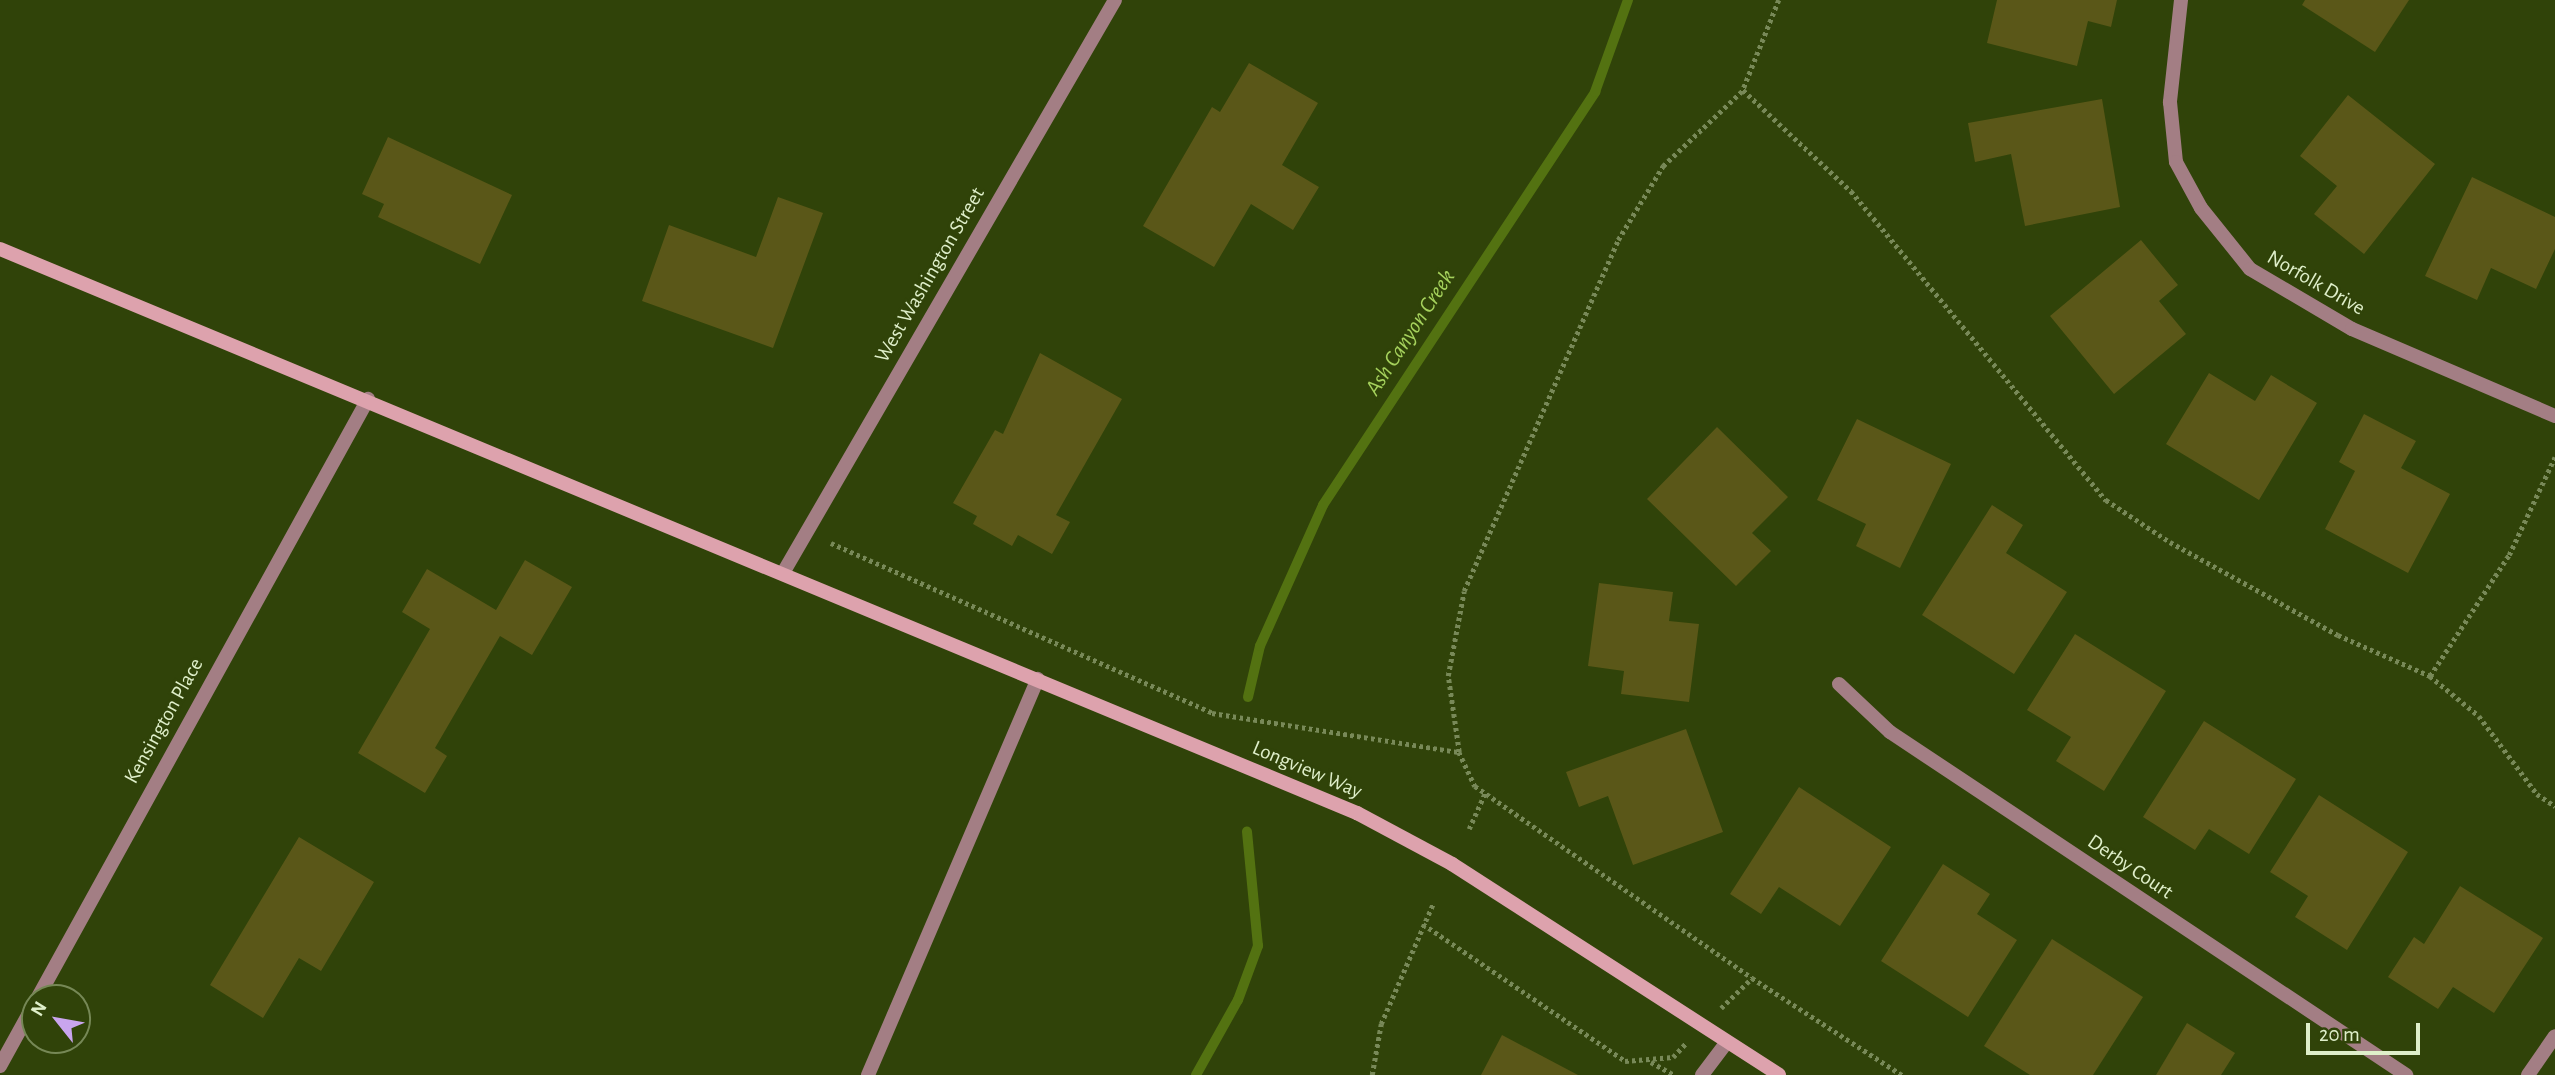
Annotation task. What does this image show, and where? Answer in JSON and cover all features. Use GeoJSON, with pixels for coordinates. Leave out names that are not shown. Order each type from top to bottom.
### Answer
{"type":"FeatureCollection","features":[{"type":"Feature","properties":{"kind":"street","name":"West Washington Street"},"geometry":{"type":"LineString","coordinates":[[783,573],[805,530],[1115,0]]}},
{"type":"Feature","properties":{"kind":"street","name":"Norfolk Drive"},"geometry":{"type":"LineString","coordinates":[[2181,0],[2170,102],[2176,162],[2201,208],[2250,269],[2352,329],[2555,416]]}},
{"type":"Feature","properties":{"kind":"street","name":"Longview Way"},"geometry":{"type":"LineString","coordinates":[[0,249],[368,399],[1357,813],[1452,863],[1779,1075]]}},
{"type":"Feature","properties":{"kind":"street","name":"Kensington Place"},"geometry":{"type":"LineString","coordinates":[[0,1066],[368,399]]}},
{"type":"Feature","properties":{"kind":"street"},"geometry":{"type":"LineString","coordinates":[[868,1075],[1038,679]]}},
{"type":"Feature","properties":{"kind":"street","name":"Derby Court"},"geometry":{"type":"LineString","coordinates":[[1839,684],[1890,732],[2406,1075]]}},
{"type":"Feature","properties":{"kind":"street"},"geometry":{"type":"LineString","coordinates":[[2528,1075],[2555,1036]]}},
{"type":"Feature","properties":{"kind":"street"},"geometry":{"type":"LineString","coordinates":[[1702,1075],[1727,1042]]}},
{"type":"Feature","properties":{"kind":"path"},"geometry":{"type":"LineString","coordinates":[[1752,978],[1485,793],[1459,752],[1448,676],[1464,591],[1618,240],[1662,166],[1744,90],[1780,0]]}},
{"type":"Feature","properties":{"kind":"path"},"geometry":{"type":"LineString","coordinates":[[1744,90],[1852,191],[2106,500],[2326,628],[2430,676],[2479,716],[2538,794],[2555,806]]}},
{"type":"Feature","properties":{"kind":"path"},"geometry":{"type":"LineString","coordinates":[[2430,676],[2509,555],[2555,457]]}},
{"type":"Feature","properties":{"kind":"path"},"geometry":{"type":"LineString","coordinates":[[805,530],[1212,713],[1459,752]]}},
{"type":"Feature","properties":{"kind":"path"},"geometry":{"type":"LineString","coordinates":[[1469,829],[1485,793]]}},
{"type":"Feature","properties":{"kind":"path"},"geometry":{"type":"LineString","coordinates":[[1372,1075],[1381,1024],[1433,904]]}},
{"type":"Feature","properties":{"kind":"path"},"geometry":{"type":"LineString","coordinates":[[1651,1062],[1674,1075]]}},
{"type":"Feature","properties":{"kind":"building"},"geometry":{"type":"Polygon","coordinates":[[[1997,0],[2117,0],[2111,27],[2088,21],[2077,66],[1987,43],[1997,0]]]}},
{"type":"Feature","properties":{"kind":"building"},"geometry":{"type":"Polygon","coordinates":[[[2305,0],[2409,0],[2375,52],[2302,5],[2305,0]]]}},
{"type":"Feature","properties":{"kind":"building"},"geometry":{"type":"Polygon","coordinates":[[[1249,63],[1318,103],[1282,165],[1319,187],[1293,230],[1251,204],[1214,267],[1143,226],[1212,107],[1220,112],[1249,63]]]}},
{"type":"Feature","properties":{"kind":"building"},"geometry":{"type":"Polygon","coordinates":[[[2348,95],[2435,164],[2364,254],[2314,214],[2337,186],[2300,156],[2348,95]]]}},
{"type":"Feature","properties":{"kind":"building"},"geometry":{"type":"Polygon","coordinates":[[[2102,99],[2120,207],[2025,226],[2011,154],[1975,162],[1968,123],[2102,99]]]}},
{"type":"Feature","properties":{"kind":"building"},"geometry":{"type":"Polygon","coordinates":[[[388,137],[512,195],[480,264],[378,217],[384,204],[362,194],[388,137]]]}},
{"type":"Feature","properties":{"kind":"building"},"geometry":{"type":"Polygon","coordinates":[[[2472,177],[2555,217],[2555,249],[2536,289],[2491,268],[2477,300],[2425,276],[2472,177]]]}},
{"type":"Feature","properties":{"kind":"building"},"geometry":{"type":"Polygon","coordinates":[[[778,197],[823,213],[773,348],[642,301],[669,225],[756,257],[778,197]]]}},
{"type":"Feature","properties":{"kind":"building"},"geometry":{"type":"Polygon","coordinates":[[[2141,240],[2178,285],[2159,301],[2186,334],[2114,394],[2050,316],[2141,240]]]}},
{"type":"Feature","properties":{"kind":"building"},"geometry":{"type":"Polygon","coordinates":[[[1040,353],[1122,399],[1056,515],[1070,522],[1052,554],[1018,535],[1012,546],[973,524],[977,516],[953,503],[995,430],[1003,434],[1040,353]]]}},
{"type":"Feature","properties":{"kind":"building"},"geometry":{"type":"Polygon","coordinates":[[[2209,373],[2255,401],[2271,375],[2317,403],[2259,500],[2166,444],[2209,373]]]}},
{"type":"Feature","properties":{"kind":"building"},"geometry":{"type":"Polygon","coordinates":[[[2364,414],[2416,441],[2401,468],[2450,494],[2408,573],[2325,529],[2355,471],[2339,462],[2364,414]]]}},
{"type":"Feature","properties":{"kind":"building"},"geometry":{"type":"Polygon","coordinates":[[[1857,419],[1951,464],[1900,568],[1856,546],[1866,524],[1817,500],[1857,419]]]}},
{"type":"Feature","properties":{"kind":"building"},"geometry":{"type":"Polygon","coordinates":[[[1717,427],[1788,497],[1752,533],[1771,551],[1736,586],[1647,499],[1717,427]]]}},
{"type":"Feature","properties":{"kind":"building"},"geometry":{"type":"Polygon","coordinates":[[[1992,505],[2023,525],[2006,553],[2067,592],[2014,674],[1922,615],[1992,505]]]}},
{"type":"Feature","properties":{"kind":"building"},"geometry":{"type":"Polygon","coordinates":[[[525,560],[572,587],[532,655],[500,636],[435,748],[447,756],[425,793],[358,753],[430,629],[402,612],[427,569],[496,610],[525,560]]]}},
{"type":"Feature","properties":{"kind":"building"},"geometry":{"type":"Polygon","coordinates":[[[1599,583],[1673,592],[1669,621],[1699,624],[1689,702],[1621,694],[1624,671],[1588,666],[1599,583]]]}},
{"type":"Feature","properties":{"kind":"building"},"geometry":{"type":"Polygon","coordinates":[[[2075,634],[2166,691],[2104,791],[2056,761],[2071,737],[2027,710],[2075,634]]]}},
{"type":"Feature","properties":{"kind":"building"},"geometry":{"type":"Polygon","coordinates":[[[2204,721],[2296,779],[2249,854],[2209,829],[2195,850],[2143,817],[2204,721]]]}},
{"type":"Feature","properties":{"kind":"building"},"geometry":{"type":"Polygon","coordinates":[[[1686,729],[1723,832],[1633,865],[1608,796],[1579,807],[1566,772],[1686,729]]]}},
{"type":"Feature","properties":{"kind":"building"},"geometry":{"type":"Polygon","coordinates":[[[1799,787],[1891,847],[1840,926],[1779,887],[1761,914],[1730,894],[1799,787]]]}},
{"type":"Feature","properties":{"kind":"building"},"geometry":{"type":"Polygon","coordinates":[[[2319,795],[2408,852],[2347,950],[2295,917],[2308,896],[2270,872],[2319,795]]]}},
{"type":"Feature","properties":{"kind":"building"},"geometry":{"type":"Polygon","coordinates":[[[299,837],[374,882],[321,971],[299,958],[263,1018],[210,985],[299,837]]]}},
{"type":"Feature","properties":{"kind":"building"},"geometry":{"type":"Polygon","coordinates":[[[1943,864],[1990,894],[1977,914],[2017,940],[1968,1017],[1881,961],[1943,864]]]}},
{"type":"Feature","properties":{"kind":"building"},"geometry":{"type":"Polygon","coordinates":[[[2460,886],[2543,938],[2494,1013],[2453,987],[2438,1009],[2388,977],[2414,937],[2424,944],[2460,886]]]}},
{"type":"Feature","properties":{"kind":"building"},"geometry":{"type":"Polygon","coordinates":[[[2052,939],[2143,997],[2093,1075],[2030,1075],[1984,1046],[2052,939]]]}},
{"type":"Feature","properties":{"kind":"building"},"geometry":{"type":"Polygon","coordinates":[[[2187,1023],[2235,1053],[2221,1075],[2156,1075],[2187,1023]]]}},
{"type":"Feature","properties":{"kind":"building"},"geometry":{"type":"Polygon","coordinates":[[[1502,1035],[1578,1075],[1481,1075],[1502,1035]]]}},
{"type":"Feature","properties":{"kind":"waterway","name":"Ash Canyon Creek"},"geometry":{"type":"LineString","coordinates":[[1248,697],[1260,646],[1323,505],[1595,92],[1628,0]]}},
{"type":"Feature","properties":{"kind":"waterway","name":"Ash Canyon Creek"},"geometry":{"type":"LineString","coordinates":[[1196,1075],[1238,1000],[1258,946],[1247,832]]}}]}
